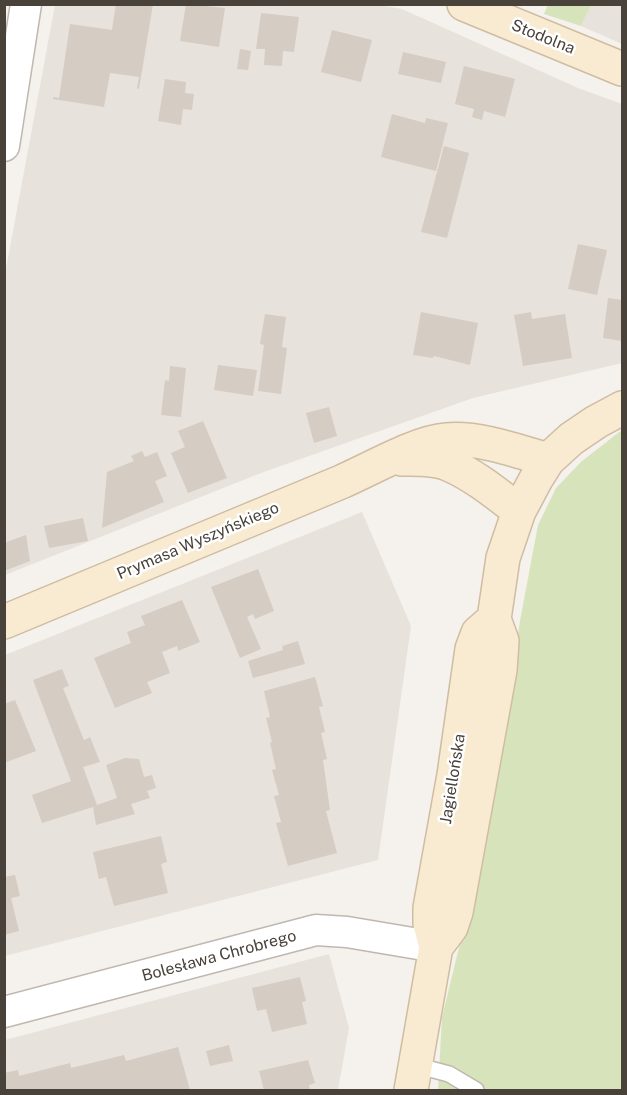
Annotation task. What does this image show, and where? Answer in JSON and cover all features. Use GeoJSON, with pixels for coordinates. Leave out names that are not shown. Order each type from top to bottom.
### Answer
{"type":"FeatureCollection","features":[{"type":"Feature","properties":{"kind":"street"},"geometry":{"type":"LineString","coordinates":[[4,146],[26,4]]}},
{"type":"Feature","properties":{"kind":"street","name":"Stodolna"},"geometry":{"type":"LineString","coordinates":[[464,4],[622,69]]}},
{"type":"Feature","properties":{"kind":"street"},"geometry":{"type":"LineString","coordinates":[[519,510],[548,460],[571,439],[622,408]]}},
{"type":"Feature","properties":{"kind":"street","name":"Prymasa Wyszyńskiego"},"geometry":{"type":"LineString","coordinates":[[4,622],[416,448],[445,440],[483,443],[548,460]]}},
{"type":"Feature","properties":{"kind":"street","name":"Prymasa Wyszyńskiego"},"geometry":{"type":"LineString","coordinates":[[391,460],[426,459],[447,463],[480,482],[519,510]]}},
{"type":"Feature","properties":{"kind":"street","name":"Jagiellońska"},"geometry":{"type":"LineString","coordinates":[[413,1078],[436,947],[430,924],[430,908],[454,775],[472,649],[478,633],[494,619],[503,558],[519,510]]}},
{"type":"Feature","properties":{"kind":"street","name":"Bolesława Chrobrego"},"geometry":{"type":"LineString","coordinates":[[4,1012],[316,930],[346,932],[436,947]]}},
{"type":"Feature","properties":{"kind":"lane"},"geometry":{"type":"LineString","coordinates":[[413,1078],[449,1074],[476,1090]]}},
{"type":"Feature","properties":{"kind":"shaded area"},"geometry":{"type":"Polygon","coordinates":[[[591,4],[622,5],[622,44],[581,26],[591,4]]]}},
{"type":"Feature","properties":{"kind":"shaded area"},"geometry":{"type":"Polygon","coordinates":[[[55,5],[378,5],[402,9],[578,88],[622,104],[622,363],[473,398],[261,473],[5,575],[5,274],[55,5]]]}},
{"type":"Feature","properties":{"kind":"shaded area"},"geometry":{"type":"Polygon","coordinates":[[[362,512],[411,626],[378,860],[5,956],[5,655],[362,512]]]}},
{"type":"Feature","properties":{"kind":"shaded area"},"geometry":{"type":"Polygon","coordinates":[[[329,954],[349,1028],[338,1090],[5,1090],[5,1040],[329,954]]]}},
{"type":"Feature","properties":{"kind":"green space"},"geometry":{"type":"Polygon","coordinates":[[[548,4],[591,5],[581,26],[544,14],[548,4]]]}},
{"type":"Feature","properties":{"kind":"green space"},"geometry":{"type":"Polygon","coordinates":[[[622,430],[622,1090],[438,1090],[442,1017],[464,927],[538,525],[556,488],[582,461],[622,430]]]}},
{"type":"Feature","properties":{"kind":"building"},"geometry":{"type":"Polygon","coordinates":[[[116,4],[153,4],[139,89],[137,88],[139,77],[110,73],[104,107],[53,99],[53,97],[59,98],[70,24],[112,30],[116,4]]]}},
{"type":"Feature","properties":{"kind":"building"},"geometry":{"type":"Polygon","coordinates":[[[186,4],[225,8],[219,47],[180,41],[186,4]]]}},
{"type":"Feature","properties":{"kind":"building"},"geometry":{"type":"Polygon","coordinates":[[[261,13],[299,17],[294,52],[283,51],[282,66],[264,65],[265,49],[256,49],[261,13]]]}},
{"type":"Feature","properties":{"kind":"building"},"geometry":{"type":"Polygon","coordinates":[[[332,30],[372,40],[361,82],[321,72],[332,30]]]}},
{"type":"Feature","properties":{"kind":"building"},"geometry":{"type":"Polygon","coordinates":[[[240,49],[251,51],[248,70],[237,69],[240,49]]]}},
{"type":"Feature","properties":{"kind":"building"},"geometry":{"type":"Polygon","coordinates":[[[403,52],[446,62],[441,83],[398,74],[403,52]]]}},
{"type":"Feature","properties":{"kind":"building"},"geometry":{"type":"Polygon","coordinates":[[[464,66],[515,79],[505,117],[484,111],[482,120],[472,117],[474,109],[455,104],[464,66]]]}},
{"type":"Feature","properties":{"kind":"building"},"geometry":{"type":"Polygon","coordinates":[[[165,79],[186,82],[185,93],[194,94],[192,110],[183,109],[181,125],[158,121],[165,79]]]}},
{"type":"Feature","properties":{"kind":"building"},"geometry":{"type":"Polygon","coordinates":[[[392,114],[425,123],[426,118],[448,123],[436,171],[381,157],[392,114]]]}},
{"type":"Feature","properties":{"kind":"building"},"geometry":{"type":"Polygon","coordinates":[[[444,146],[469,153],[447,238],[421,232],[444,146]]]}},
{"type":"Feature","properties":{"kind":"building"},"geometry":{"type":"Polygon","coordinates":[[[578,244],[607,250],[597,295],[568,289],[578,244]]]}},
{"type":"Feature","properties":{"kind":"building"},"geometry":{"type":"Polygon","coordinates":[[[608,298],[622,300],[622,341],[603,338],[608,298]]]}},
{"type":"Feature","properties":{"kind":"building"},"geometry":{"type":"Polygon","coordinates":[[[421,312],[478,323],[470,365],[434,356],[433,358],[413,355],[421,312]]]}},
{"type":"Feature","properties":{"kind":"building"},"geometry":{"type":"Polygon","coordinates":[[[531,312],[532,319],[565,314],[572,358],[523,366],[514,315],[531,312]]]}},
{"type":"Feature","properties":{"kind":"building"},"geometry":{"type":"Polygon","coordinates":[[[265,314],[286,317],[282,347],[287,348],[281,394],[258,391],[264,345],[260,344],[265,314]]]}},
{"type":"Feature","properties":{"kind":"building"},"geometry":{"type":"Polygon","coordinates":[[[218,365],[257,370],[253,396],[214,390],[218,365]]]}},
{"type":"Feature","properties":{"kind":"building"},"geometry":{"type":"Polygon","coordinates":[[[170,366],[186,368],[181,417],[161,415],[165,380],[169,381],[170,366]]]}},
{"type":"Feature","properties":{"kind":"building"},"geometry":{"type":"Polygon","coordinates":[[[329,407],[337,436],[314,443],[306,413],[329,407]]]}},
{"type":"Feature","properties":{"kind":"building"},"geometry":{"type":"Polygon","coordinates":[[[203,421],[227,478],[188,493],[171,453],[185,447],[178,431],[203,421]]]}},
{"type":"Feature","properties":{"kind":"building"},"geometry":{"type":"Polygon","coordinates":[[[142,451],[145,457],[157,452],[167,476],[155,481],[164,502],[102,528],[107,472],[134,461],[131,456],[142,451]]]}},
{"type":"Feature","properties":{"kind":"building"},"geometry":{"type":"Polygon","coordinates":[[[83,518],[88,541],[49,548],[44,526],[83,518]]]}},
{"type":"Feature","properties":{"kind":"building"},"geometry":{"type":"Polygon","coordinates":[[[26,535],[30,561],[4,571],[4,543],[26,535]]]}},
{"type":"Feature","properties":{"kind":"building"},"geometry":{"type":"Polygon","coordinates":[[[258,569],[274,611],[255,619],[253,614],[247,617],[261,649],[240,658],[211,587],[258,569]]]}},
{"type":"Feature","properties":{"kind":"building"},"geometry":{"type":"Polygon","coordinates":[[[182,600],[200,642],[178,651],[177,646],[162,652],[170,673],[147,682],[152,693],[115,708],[94,658],[131,643],[127,632],[145,625],[141,616],[182,600]]]}},
{"type":"Feature","properties":{"kind":"building"},"geometry":{"type":"Polygon","coordinates":[[[298,641],[305,664],[253,678],[248,661],[283,650],[282,646],[298,641]]]}},
{"type":"Feature","properties":{"kind":"building"},"geometry":{"type":"Polygon","coordinates":[[[62,669],[69,686],[63,688],[84,740],[90,737],[100,762],[83,767],[97,805],[117,798],[106,765],[125,758],[139,759],[144,777],[152,775],[156,788],[147,791],[150,798],[131,804],[135,814],[96,825],[93,807],[42,823],[32,795],[71,781],[33,680],[62,669]]]}},
{"type":"Feature","properties":{"kind":"building"},"geometry":{"type":"Polygon","coordinates":[[[315,677],[323,706],[319,707],[325,732],[321,733],[327,759],[323,760],[330,810],[326,811],[337,853],[288,866],[276,823],[281,822],[274,796],[279,795],[272,770],[276,769],[266,718],[270,717],[264,691],[315,677]]]}},
{"type":"Feature","properties":{"kind":"building"},"geometry":{"type":"Polygon","coordinates":[[[15,700],[36,751],[4,763],[4,704],[15,700]]]}},
{"type":"Feature","properties":{"kind":"building"},"geometry":{"type":"Polygon","coordinates":[[[161,836],[167,862],[161,864],[168,893],[114,906],[106,877],[99,879],[93,852],[161,836]]]}},
{"type":"Feature","properties":{"kind":"building"},"geometry":{"type":"Polygon","coordinates":[[[15,875],[20,896],[11,898],[19,931],[4,935],[4,877],[15,875]]]}},
{"type":"Feature","properties":{"kind":"building"},"geometry":{"type":"Polygon","coordinates":[[[300,977],[306,1001],[302,1002],[307,1024],[272,1032],[266,1009],[257,1011],[252,988],[300,977]]]}},
{"type":"Feature","properties":{"kind":"building"},"geometry":{"type":"Polygon","coordinates":[[[229,1045],[233,1061],[210,1066],[206,1051],[229,1045]]]}},
{"type":"Feature","properties":{"kind":"building"},"geometry":{"type":"Polygon","coordinates":[[[178,1047],[190,1090],[4,1090],[4,1073],[18,1070],[19,1076],[70,1063],[71,1068],[124,1055],[126,1061],[178,1047]]]}},
{"type":"Feature","properties":{"kind":"building"},"geometry":{"type":"Polygon","coordinates":[[[308,1060],[315,1083],[309,1085],[310,1090],[264,1090],[259,1071],[308,1060]]]}}]}
